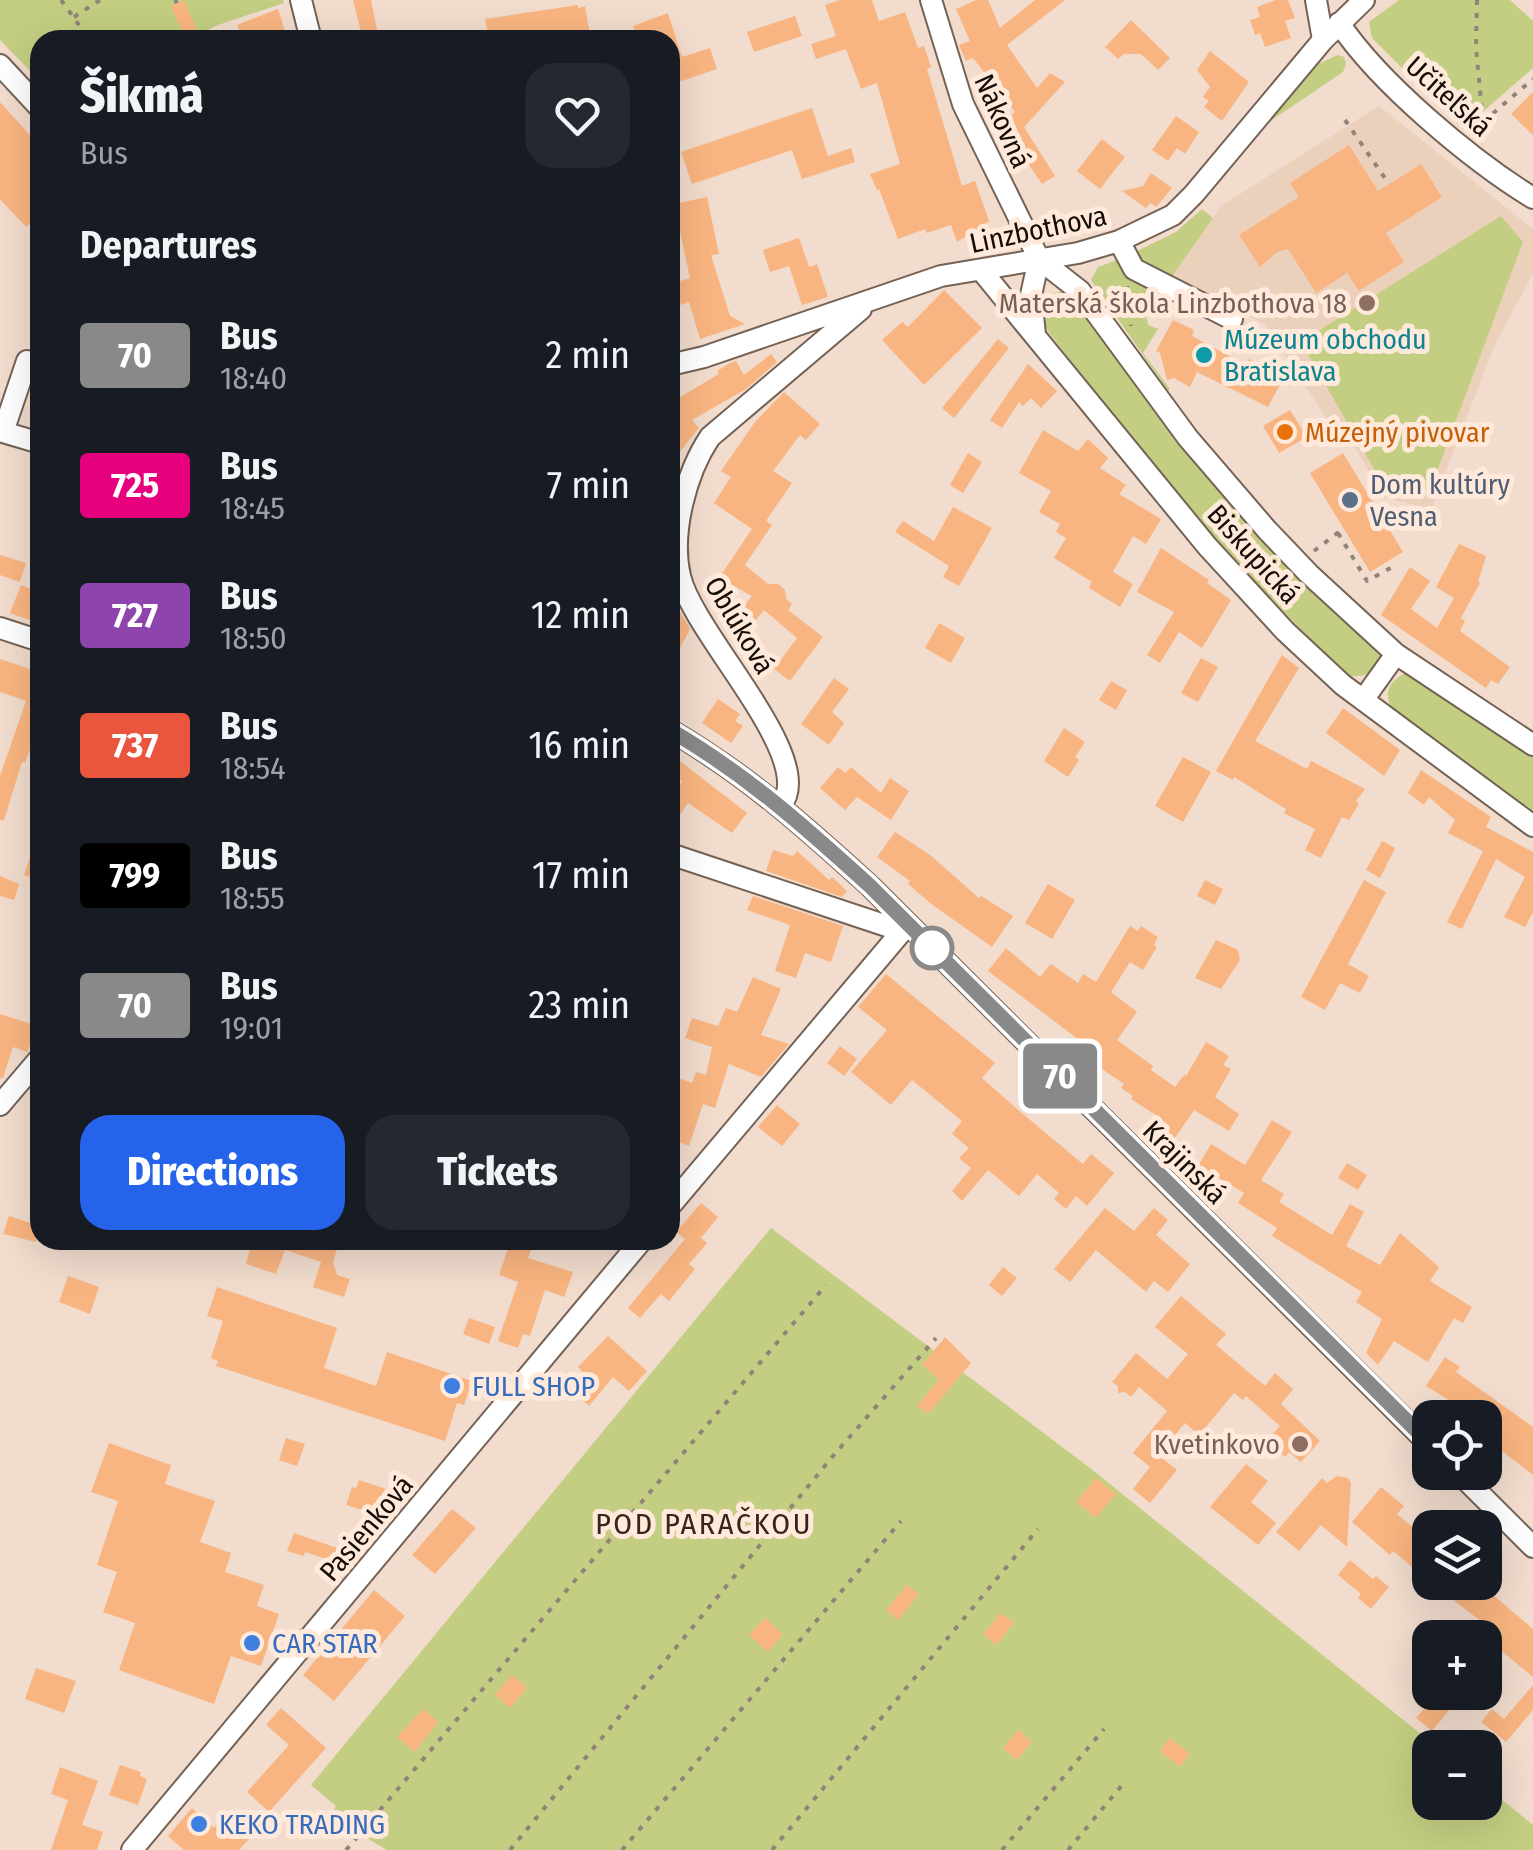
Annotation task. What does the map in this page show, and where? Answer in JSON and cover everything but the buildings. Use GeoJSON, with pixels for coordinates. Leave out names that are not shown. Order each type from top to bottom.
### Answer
{"type":"FeatureCollection","features":[{"type":"Feature","properties":{"kind":"street"},"geometry":{"type":"LineString","coordinates":[[301,0],[309,30]]}},
{"type":"Feature","properties":{"kind":"street","name":"Nákovná"},"geometry":{"type":"LineString","coordinates":[[930,0],[963,104],[1039,259]]}},
{"type":"Feature","properties":{"kind":"street"},"geometry":{"type":"LineString","coordinates":[[1316,0],[1322,40]]}},
{"type":"Feature","properties":{"kind":"street","name":"Linzbothova"},"geometry":{"type":"LineString","coordinates":[[680,363],[941,276],[1122,247],[1172,215],[1194,194],[1322,40],[1364,0]]}},
{"type":"Feature","properties":{"kind":"street","name":"Učiteľská"},"geometry":{"type":"LineString","coordinates":[[1339,23],[1358,52],[1464,149],[1533,198]]}},
{"type":"Feature","properties":{"kind":"street"},"geometry":{"type":"LineString","coordinates":[[0,65],[30,97]]}},
{"type":"Feature","properties":{"kind":"street"},"geometry":{"type":"LineString","coordinates":[[1122,247],[1134,269],[1232,319]]}},
{"type":"Feature","properties":{"kind":"street"},"geometry":{"type":"LineString","coordinates":[[1035,335],[1031,295],[1039,259]]}},
{"type":"Feature","properties":{"kind":"street","name":"Biskupická"},"geometry":{"type":"LineString","coordinates":[[1039,259],[1080,291],[1188,438],[1266,530],[1396,654],[1533,745]]}},
{"type":"Feature","properties":{"kind":"street","name":"Biskupická"},"geometry":{"type":"LineString","coordinates":[[981,270],[1207,546],[1314,660],[1533,826]]}},
{"type":"Feature","properties":{"kind":"street","name":"Oblúková"},"geometry":{"type":"LineString","coordinates":[[680,525],[696,463],[710,437],[870,301]]}},
{"type":"Feature","properties":{"kind":"street"},"geometry":{"type":"LineString","coordinates":[[28,361],[3,432],[30,440]]}},
{"type":"Feature","properties":{"kind":"street","name":"Oblúková"},"geometry":{"type":"LineString","coordinates":[[680,576],[688,601],[763,715],[786,762],[791,783],[781,805]]}},
{"type":"Feature","properties":{"kind":"street"},"geometry":{"type":"LineString","coordinates":[[0,628],[30,638]]}},
{"type":"Feature","properties":{"kind":"street"},"geometry":{"type":"LineString","coordinates":[[1363,700],[1396,654]]}},
{"type":"Feature","properties":{"kind":"street","name":"Krajinská"},"geometry":{"type":"LineString","coordinates":[[680,736],[781,805],[1412,1426]]}},
{"type":"Feature","properties":{"kind":"street"},"geometry":{"type":"LineString","coordinates":[[680,857],[905,928],[680,1194]]}},
{"type":"Feature","properties":{"kind":"street"},"geometry":{"type":"LineString","coordinates":[[0,1105],[30,1072]]}},
{"type":"Feature","properties":{"kind":"street","name":"Pasienková"},"geometry":{"type":"LineString","coordinates":[[132,1850],[634,1250]]}},
{"type":"Feature","properties":{"kind":"street"},"geometry":{"type":"LineString","coordinates":[[1476,1490],[1533,1547]]}},
{"type":"Feature","properties":{"kind":"path"},"geometry":{"type":"LineString","coordinates":[[62,0],[83,30]]}},
{"type":"Feature","properties":{"kind":"path"},"geometry":{"type":"LineString","coordinates":[[74,17],[100,0]]}},
{"type":"Feature","properties":{"kind":"path"},"geometry":{"type":"LineString","coordinates":[[1477,0],[1476,48],[1483,122],[1533,79]]}},
{"type":"Feature","properties":{"kind":"path"},"geometry":{"type":"LineString","coordinates":[[1345,120],[1389,184]]}},
{"type":"Feature","properties":{"kind":"path"},"geometry":{"type":"LineString","coordinates":[[1122,247],[1131,328]]}},
{"type":"Feature","properties":{"kind":"path"},"geometry":{"type":"LineString","coordinates":[[1306,557],[1344,528]]}},
{"type":"Feature","properties":{"kind":"path"},"geometry":{"type":"LineString","coordinates":[[1338,532],[1367,581],[1394,566]]}},
{"type":"Feature","properties":{"kind":"path"},"geometry":{"type":"LineString","coordinates":[[346,1850],[826,1285]]}},
{"type":"Feature","properties":{"kind":"path"},"geometry":{"type":"LineString","coordinates":[[510,1850],[833,1456],[936,1338]]}},
{"type":"Feature","properties":{"kind":"path"},"geometry":{"type":"LineString","coordinates":[[622,1850],[901,1521]]}},
{"type":"Feature","properties":{"kind":"path"},"geometry":{"type":"LineString","coordinates":[[772,1850],[1038,1529]]}},
{"type":"Feature","properties":{"kind":"path"},"geometry":{"type":"LineString","coordinates":[[1002,1850],[1104,1729]]}},
{"type":"Feature","properties":{"kind":"path"},"geometry":{"type":"LineString","coordinates":[[1068,1850],[1123,1784]]}},
{"type":"Feature","properties":{"kind":"shaded area","name":"Materská škola Linzbothova 18"},"geometry":{"type":"Polygon","coordinates":[[[1379,106],[1533,229],[1533,274],[1496,342],[1431,509],[1385,498],[1353,445],[1346,448],[1264,323],[1168,282],[1221,206],[1379,106]]]}},
{"type":"Feature","properties":{"kind":"green space"},"geometry":{"type":"Polygon","coordinates":[[[0,0],[284,3],[208,30],[30,30],[30,71],[0,40],[0,0]]]}},
{"type":"Feature","properties":{"kind":"green space"},"geometry":{"type":"Polygon","coordinates":[[[1399,0],[1510,0],[1533,21],[1533,68],[1463,129],[1372,38],[1369,22],[1399,0]]]}},
{"type":"Feature","properties":{"kind":"green space"},"geometry":{"type":"Polygon","coordinates":[[[1338,55],[1344,57],[1343,72],[1263,126],[1316,65],[1338,55]]]}},
{"type":"Feature","properties":{"kind":"green space"},"geometry":{"type":"Polygon","coordinates":[[[1202,209],[1213,218],[1168,282],[1141,267],[1135,252],[1176,232],[1202,209]]]}},
{"type":"Feature","properties":{"kind":"green space"},"geometry":{"type":"Polygon","coordinates":[[[1501,216],[1523,242],[1430,490],[1378,476],[1301,342],[1501,216]]]}},
{"type":"Feature","properties":{"kind":"green space"},"geometry":{"type":"Polygon","coordinates":[[[1117,260],[1162,292],[1146,314],[1148,325],[1158,329],[1143,353],[1168,391],[1091,280],[1098,267],[1117,260]]]}},
{"type":"Feature","properties":{"kind":"green space"},"geometry":{"type":"Polygon","coordinates":[[[1063,291],[1071,295],[1382,654],[1374,669],[1365,675],[1347,676],[1243,571],[1138,447],[1044,326],[1043,303],[1051,294],[1063,291]]]}},
{"type":"Feature","properties":{"kind":"green space"},"geometry":{"type":"Polygon","coordinates":[[[1405,673],[1415,675],[1533,755],[1533,813],[1393,711],[1389,689],[1405,673]]]}},
{"type":"Feature","properties":{"kind":"green space"},"geometry":{"type":"Polygon","coordinates":[[[771,1228],[1090,1468],[1416,1730],[1412,1730],[1412,1820],[1502,1820],[1502,1800],[1533,1825],[1533,1850],[387,1850],[330,1816],[336,1806],[311,1785],[771,1228]]]}},
{"type":"Feature","properties":{"kind":"bus line","name":"70"},"geometry":{"type":"LineString","coordinates":[[680,736],[781,805],[870,886],[1412,1426]]}},
{"type":"Feature","properties":{"kind":"place","name":"Materská škola Linzbothova 18"},"geometry":{"type":"Point","coordinates":[1367,303]}},
{"type":"Feature","properties":{"kind":"place","name":"Múzeum obchodu Bratislava"},"geometry":{"type":"Point","coordinates":[1204,355]}},
{"type":"Feature","properties":{"kind":"place","name":"Múzejný pivovar"},"geometry":{"type":"Point","coordinates":[1285,432]}},
{"type":"Feature","properties":{"kind":"place","name":"Dom kultúry Vesna"},"geometry":{"type":"Point","coordinates":[1350,500]}},
{"type":"Feature","properties":{"kind":"place","name":"FULL SHOP"},"geometry":{"type":"Point","coordinates":[452,1386]}},
{"type":"Feature","properties":{"kind":"place","name":"Kvetinkovo"},"geometry":{"type":"Point","coordinates":[1300,1444]}},
{"type":"Feature","properties":{"kind":"place","name":"CAR STAR"},"geometry":{"type":"Point","coordinates":[252,1643]}},
{"type":"Feature","properties":{"kind":"place","name":"KEKO TRADING"},"geometry":{"type":"Point","coordinates":[199,1824]}},
{"type":"Feature","properties":{"kind":"district","name":"POD PARAČKOU"},"geometry":{"type":"Point","coordinates":[704,1524]}}]}
